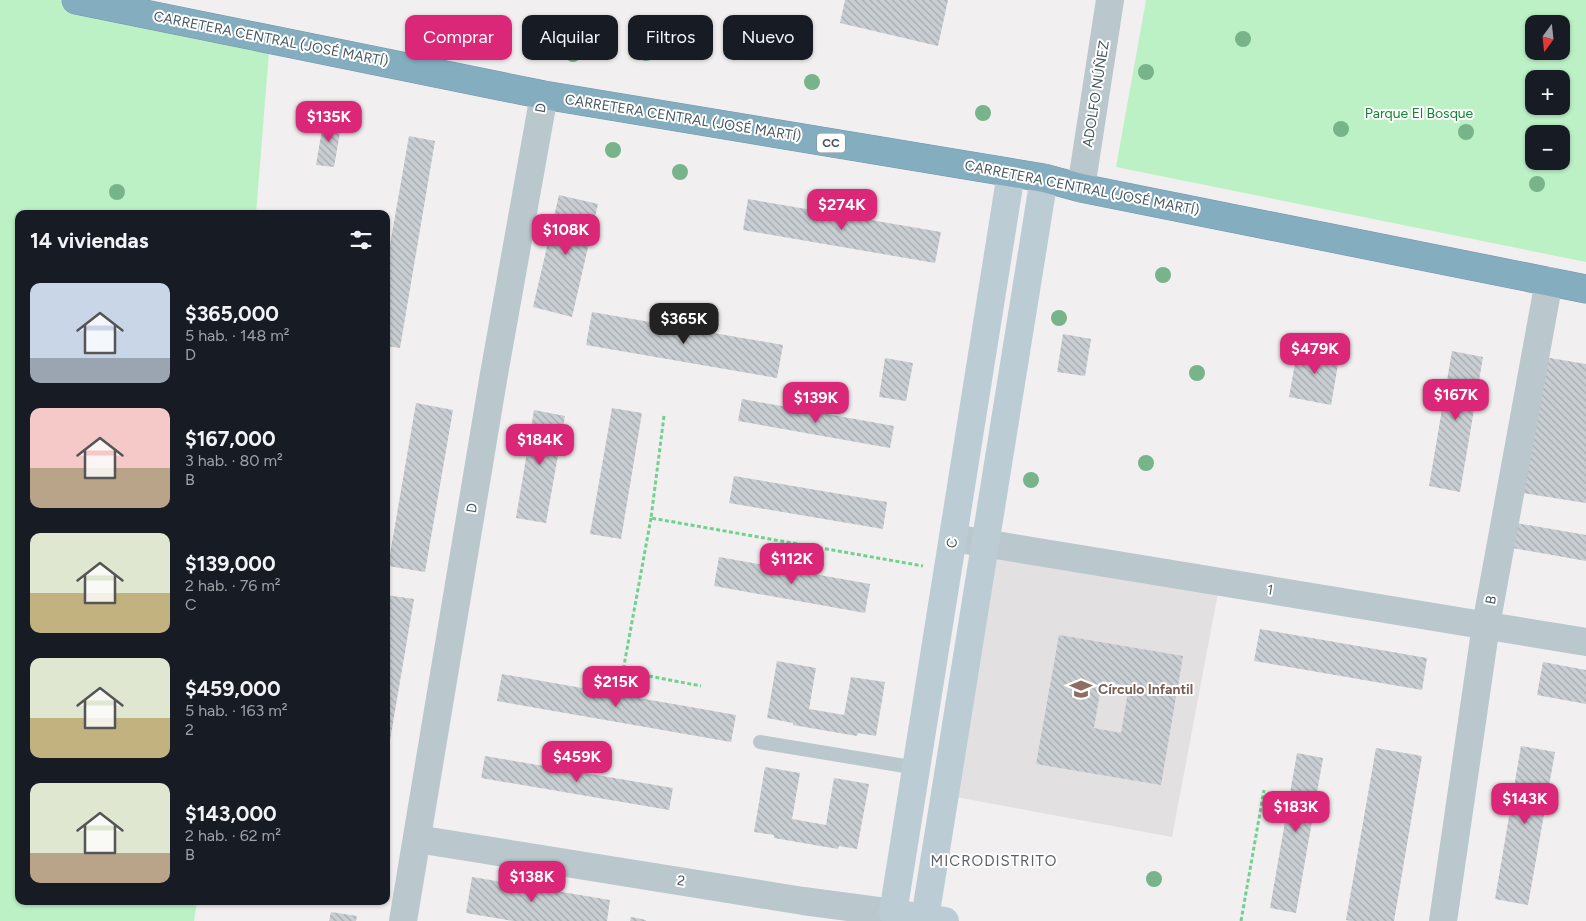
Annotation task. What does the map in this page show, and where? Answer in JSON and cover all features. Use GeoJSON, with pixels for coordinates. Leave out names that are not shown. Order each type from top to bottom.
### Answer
{"type":"FeatureCollection","features":[{"type":"Feature","properties":{"kind":"highway","name":"CARRETERA CENTRAL (JOSÉ MARTÍ)"},"geometry":{"type":"LineString","coordinates":[[76,0],[544,95],[1044,178],[1081,188],[1586,289]]}},
{"type":"Feature","properties":{"kind":"street","name":"ADOLFO NÚÑEZ"},"geometry":{"type":"LineString","coordinates":[[1081,188],[1110,0]]}},
{"type":"Feature","properties":{"kind":"street","name":"D"},"geometry":{"type":"LineString","coordinates":[[403,921],[494,374],[544,95]]}},
{"type":"Feature","properties":{"kind":"street","name":"C"},"geometry":{"type":"LineString","coordinates":[[893,913],[1011,173]]}},
{"type":"Feature","properties":{"kind":"street"},"geometry":{"type":"LineString","coordinates":[[935,919],[985,544],[1044,178]]}},
{"type":"Feature","properties":{"kind":"street","name":"B"},"geometry":{"type":"LineString","coordinates":[[1443,921],[1486,625],[1548,281]]}},
{"type":"Feature","properties":{"kind":"street","name":"1"},"geometry":{"type":"LineString","coordinates":[[953,538],[1586,642]]}},
{"type":"Feature","properties":{"kind":"street","name":"2"},"geometry":{"type":"LineString","coordinates":[[418,839],[803,901],[935,919]]}},
{"type":"Feature","properties":{"kind":"lane"},"geometry":{"type":"LineString","coordinates":[[760,742],[916,768]]}},
{"type":"Feature","properties":{"kind":"path"},"geometry":{"type":"LineString","coordinates":[[664,416],[651,518],[623,672],[701,686]]}},
{"type":"Feature","properties":{"kind":"path"},"geometry":{"type":"LineString","coordinates":[[651,518],[948,571]]}},
{"type":"Feature","properties":{"kind":"path"},"geometry":{"type":"LineString","coordinates":[[1241,921],[1264,790]]}},
{"type":"Feature","properties":{"kind":"shaded area","name":"Círculo Infantil"},"geometry":{"type":"Polygon","coordinates":[[[985,544],[1220,582],[1172,837],[945,795],[985,544]]]}},
{"type":"Feature","properties":{"kind":"green space"},"geometry":{"type":"Polygon","coordinates":[[[0,0],[58,0],[270,40],[256,210],[15,210],[15,905],[196,905],[194,921],[0,921],[0,0]]]}},
{"type":"Feature","properties":{"kind":"green space","name":"Parque El Bosque"},"geometry":{"type":"Polygon","coordinates":[[[1146,0],[1586,0],[1586,262],[1116,167],[1146,0]]]}},
{"type":"Feature","properties":{"kind":"building"},"geometry":{"type":"Polygon","coordinates":[[[845,0],[948,0],[938,46],[840,23],[845,0]]]}},
{"type":"Feature","properties":{"kind":"building"},"geometry":{"type":"Polygon","coordinates":[[[324,118],[342,121],[334,167],[316,165],[324,118]]]}},
{"type":"Feature","properties":{"kind":"building"},"geometry":{"type":"Polygon","coordinates":[[[409,136],[435,141],[400,348],[390,347],[390,245],[409,136]]]}},
{"type":"Feature","properties":{"kind":"building"},"geometry":{"type":"Polygon","coordinates":[[[559,195],[598,204],[572,317],[533,307],[559,195]]]}},
{"type":"Feature","properties":{"kind":"building"},"geometry":{"type":"Polygon","coordinates":[[[748,199],[941,232],[935,263],[743,230],[748,199]]]}},
{"type":"Feature","properties":{"kind":"building"},"geometry":{"type":"Polygon","coordinates":[[[592,312],[783,345],[777,378],[586,345],[592,312]]]}},
{"type":"Feature","properties":{"kind":"building"},"geometry":{"type":"Polygon","coordinates":[[[1063,334],[1091,339],[1085,376],[1057,372],[1063,334]]]}},
{"type":"Feature","properties":{"kind":"building"},"geometry":{"type":"Polygon","coordinates":[[[1298,346],[1340,353],[1331,405],[1289,397],[1298,346]]]}},
{"type":"Feature","properties":{"kind":"building"},"geometry":{"type":"Polygon","coordinates":[[[1452,351],[1483,357],[1460,492],[1429,486],[1452,351]]]}},
{"type":"Feature","properties":{"kind":"building"},"geometry":{"type":"Polygon","coordinates":[[[1544,357],[1586,364],[1586,503],[1522,493],[1544,357]]]}},
{"type":"Feature","properties":{"kind":"building"},"geometry":{"type":"Polygon","coordinates":[[[885,358],[913,363],[906,401],[879,397],[885,358]]]}},
{"type":"Feature","properties":{"kind":"building"},"geometry":{"type":"Polygon","coordinates":[[[742,399],[894,426],[890,448],[738,421],[742,399]]]}},
{"type":"Feature","properties":{"kind":"building"},"geometry":{"type":"Polygon","coordinates":[[[416,403],[453,410],[425,572],[390,566],[390,554],[416,403]]]}},
{"type":"Feature","properties":{"kind":"building"},"geometry":{"type":"Polygon","coordinates":[[[612,408],[642,413],[621,539],[590,534],[612,408]]]}},
{"type":"Feature","properties":{"kind":"building"},"geometry":{"type":"Polygon","coordinates":[[[534,410],[565,416],[546,523],[516,518],[534,410]]]}},
{"type":"Feature","properties":{"kind":"building"},"geometry":{"type":"Polygon","coordinates":[[[734,476],[887,502],[883,529],[729,503],[734,476]]]}},
{"type":"Feature","properties":{"kind":"building"},"geometry":{"type":"Polygon","coordinates":[[[1516,523],[1586,535],[1586,561],[1512,548],[1516,523]]]}},
{"type":"Feature","properties":{"kind":"building"},"geometry":{"type":"Polygon","coordinates":[[[719,557],[870,584],[865,613],[714,586],[719,557]]]}},
{"type":"Feature","properties":{"kind":"building"},"geometry":{"type":"Polygon","coordinates":[[[390,596],[414,599],[390,740],[390,596]]]}},
{"type":"Feature","properties":{"kind":"building"},"geometry":{"type":"Polygon","coordinates":[[[1260,629],[1427,658],[1422,690],[1254,661],[1260,629]]]}},
{"type":"Feature","properties":{"kind":"building"},"geometry":{"type":"Polygon","coordinates":[[[1059,635],[1183,656],[1161,785],[1036,764],[1059,635]],[[1102,681],[1094,728],[1121,733],[1129,686],[1102,681]]]}},
{"type":"Feature","properties":{"kind":"building"},"geometry":{"type":"Polygon","coordinates":[[[777,661],[816,668],[809,709],[844,715],[851,677],[885,682],[876,736],[858,733],[857,736],[793,725],[793,723],[767,718],[777,661]]]}},
{"type":"Feature","properties":{"kind":"building"},"geometry":{"type":"Polygon","coordinates":[[[1543,662],[1586,670],[1586,704],[1537,695],[1543,662]]]}},
{"type":"Feature","properties":{"kind":"building"},"geometry":{"type":"Polygon","coordinates":[[[502,674],[736,715],[731,742],[497,701],[502,674]]]}},
{"type":"Feature","properties":{"kind":"building"},"geometry":{"type":"Polygon","coordinates":[[[1521,746],[1555,752],[1528,905],[1495,899],[1521,746]]]}},
{"type":"Feature","properties":{"kind":"building"},"geometry":{"type":"Polygon","coordinates":[[[1376,748],[1422,756],[1394,921],[1351,921],[1346,920],[1376,748]]]}},
{"type":"Feature","properties":{"kind":"building"},"geometry":{"type":"Polygon","coordinates":[[[1297,753],[1323,758],[1296,913],[1270,908],[1297,753]]]}},
{"type":"Feature","properties":{"kind":"building"},"geometry":{"type":"Polygon","coordinates":[[[485,756],[673,788],[669,810],[481,778],[485,756]]]}},
{"type":"Feature","properties":{"kind":"building"},"geometry":{"type":"Polygon","coordinates":[[[765,767],[800,773],[792,819],[826,825],[834,778],[869,784],[857,849],[839,846],[838,849],[774,838],[774,835],[754,832],[765,767]]]}},
{"type":"Feature","properties":{"kind":"building"},"geometry":{"type":"Polygon","coordinates":[[[472,877],[610,900],[607,921],[513,921],[466,913],[472,877]]]}},
{"type":"Feature","properties":{"kind":"building"},"geometry":{"type":"Polygon","coordinates":[[[331,912],[357,916],[356,921],[329,921],[331,912]]]}},
{"type":"Feature","properties":{"kind":"building"},"geometry":{"type":"Polygon","coordinates":[[[631,917],[646,920],[646,921],[630,921],[631,917]]]}},
{"type":"Feature","properties":{"kind":"place","name":"Círculo Infantil"},"geometry":{"type":"Point","coordinates":[1081,689]}},
{"type":"Feature","properties":{"kind":"district","name":"MICRODISTRITO"},"geometry":{"type":"Point","coordinates":[994,861]}}]}
